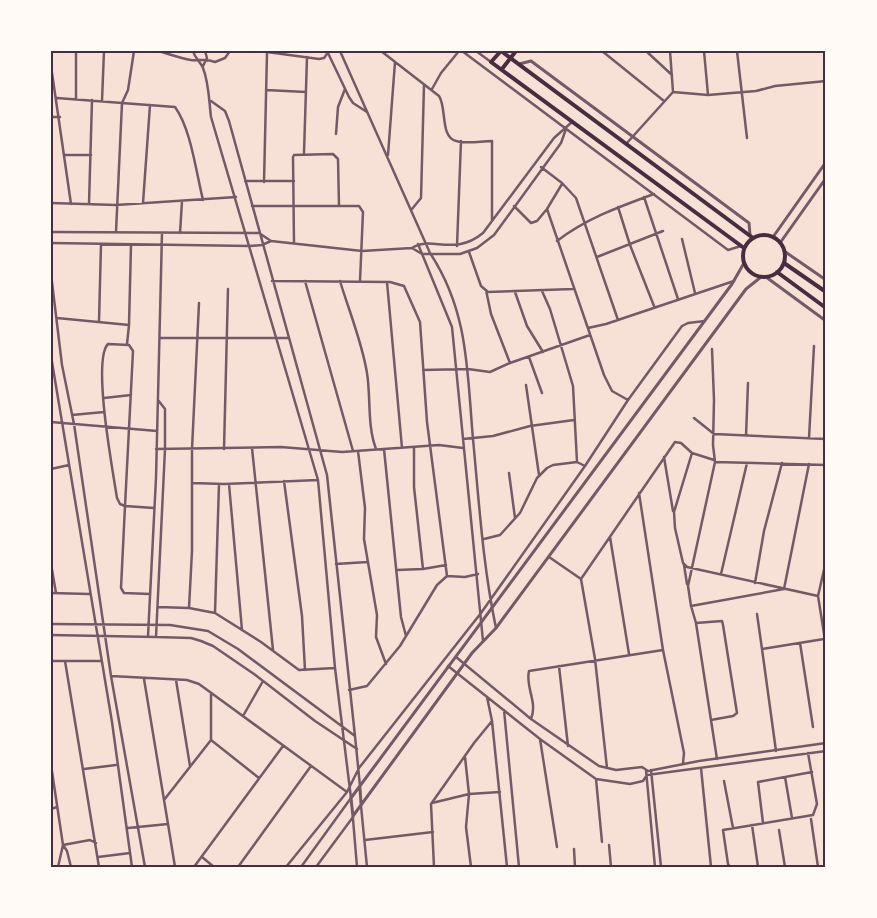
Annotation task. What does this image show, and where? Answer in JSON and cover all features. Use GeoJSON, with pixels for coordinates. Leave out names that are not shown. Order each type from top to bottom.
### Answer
{"type":"FeatureCollection","features":[{"type":"Feature","properties":{"kind":"main road"},"geometry":{"type":"LineString","coordinates":[[743,247],[491,62],[500,51],[752,236],[773,237],[780,243],[784,251],[784,263],[777,272],[766,277],[760,277],[750,272],[744,263],[743,247],[752,236]]}},
{"type":"Feature","properties":{"kind":"main road"},"geometry":{"type":"LineString","coordinates":[[502,69],[516,51]]}},
{"type":"Feature","properties":{"kind":"main road"},"geometry":{"type":"LineString","coordinates":[[784,263],[826,292]]}},
{"type":"Feature","properties":{"kind":"main road"},"geometry":{"type":"LineString","coordinates":[[777,272],[826,308]]}},
{"type":"Feature","properties":{"kind":"street"},"geometry":{"type":"LineString","coordinates":[[76,51],[76,99]]}},
{"type":"Feature","properties":{"kind":"street"},"geometry":{"type":"LineString","coordinates":[[102,101],[104,51]]}},
{"type":"Feature","properties":{"kind":"street"},"geometry":{"type":"LineString","coordinates":[[116,232],[122,103],[128,90],[134,51]]}},
{"type":"Feature","properties":{"kind":"street"},"geometry":{"type":"LineString","coordinates":[[158,51],[195,60],[207,58],[215,62],[222,61],[230,51]]}},
{"type":"Feature","properties":{"kind":"street"},"geometry":{"type":"LineString","coordinates":[[193,51],[195,60],[202,66],[211,101],[211,117],[247,233],[318,480],[335,668],[350,786],[357,867]]}},
{"type":"Feature","properties":{"kind":"street"},"geometry":{"type":"LineString","coordinates":[[202,66],[207,58],[205,51]]}},
{"type":"Feature","properties":{"kind":"street"},"geometry":{"type":"LineString","coordinates":[[340,51],[430,253],[438,265],[460,322],[468,369],[473,438],[492,610],[496,628]]}},
{"type":"Feature","properties":{"kind":"street"},"geometry":{"type":"LineString","coordinates":[[381,51],[432,90],[444,104],[447,134],[455,141],[492,141],[492,223]]}},
{"type":"Feature","properties":{"kind":"street"},"geometry":{"type":"LineString","coordinates":[[432,90],[441,73],[461,51],[728,250],[743,247]]}},
{"type":"Feature","properties":{"kind":"street"},"geometry":{"type":"LineString","coordinates":[[476,51],[491,62]]}},
{"type":"Feature","properties":{"kind":"street"},"geometry":{"type":"LineString","coordinates":[[602,51],[664,101]]}},
{"type":"Feature","properties":{"kind":"street"},"geometry":{"type":"LineString","coordinates":[[646,51],[672,75]]}},
{"type":"Feature","properties":{"kind":"street"},"geometry":{"type":"LineString","coordinates":[[626,144],[673,92],[670,51]]}},
{"type":"Feature","properties":{"kind":"street"},"geometry":{"type":"LineString","coordinates":[[704,51],[708,95]]}},
{"type":"Feature","properties":{"kind":"street"},"geometry":{"type":"LineString","coordinates":[[737,51],[740,92],[747,138]]}},
{"type":"Feature","properties":{"kind":"street"},"geometry":{"type":"LineString","coordinates":[[264,182],[267,52],[308,56],[318,59],[324,58],[328,52]]}},
{"type":"Feature","properties":{"kind":"street"},"geometry":{"type":"LineString","coordinates":[[328,52],[353,103],[368,112]]}},
{"type":"Feature","properties":{"kind":"street"},"geometry":{"type":"LineString","coordinates":[[304,153],[308,56]]}},
{"type":"Feature","properties":{"kind":"street"},"geometry":{"type":"LineString","coordinates":[[518,64],[531,61],[749,223],[752,236]]}},
{"type":"Feature","properties":{"kind":"street"},"geometry":{"type":"LineString","coordinates":[[388,156],[395,62]]}},
{"type":"Feature","properties":{"kind":"street"},"geometry":{"type":"LineString","coordinates":[[51,66],[60,117],[71,204]]}},
{"type":"Feature","properties":{"kind":"street"},"geometry":{"type":"LineString","coordinates":[[673,92],[708,95],[826,81]]}},
{"type":"Feature","properties":{"kind":"street"},"geometry":{"type":"LineString","coordinates":[[412,209],[421,198],[424,85]]}},
{"type":"Feature","properties":{"kind":"street"},"geometry":{"type":"LineString","coordinates":[[336,134],[340,100],[345,89]]}},
{"type":"Feature","properties":{"kind":"street"},"geometry":{"type":"LineString","coordinates":[[266,90],[306,92]]}},
{"type":"Feature","properties":{"kind":"street"},"geometry":{"type":"LineString","coordinates":[[57,98],[171,106],[180,113],[203,200]]}},
{"type":"Feature","properties":{"kind":"street"},"geometry":{"type":"LineString","coordinates":[[90,204],[92,100]]}},
{"type":"Feature","properties":{"kind":"street"},"geometry":{"type":"LineString","coordinates":[[211,101],[225,111],[229,121],[327,475],[359,768],[367,867]]}},
{"type":"Feature","properties":{"kind":"street"},"geometry":{"type":"LineString","coordinates":[[144,203],[150,105]]}},
{"type":"Feature","properties":{"kind":"street"},"geometry":{"type":"LineString","coordinates":[[51,117],[60,117]]}},
{"type":"Feature","properties":{"kind":"street"},"geometry":{"type":"LineString","coordinates":[[51,243],[250,246],[271,242],[362,251],[412,248],[418,244],[457,246],[474,240],[492,223],[554,138],[572,122]]}},
{"type":"Feature","properties":{"kind":"street"},"geometry":{"type":"LineString","coordinates":[[412,248],[422,254],[446,255],[469,252],[494,235],[561,143],[566,129]]}},
{"type":"Feature","properties":{"kind":"street"},"geometry":{"type":"LineString","coordinates":[[457,246],[460,141]]}},
{"type":"Feature","properties":{"kind":"street"},"geometry":{"type":"LineString","coordinates":[[294,243],[293,157],[297,153],[336,156],[338,159],[339,206]]}},
{"type":"Feature","properties":{"kind":"street"},"geometry":{"type":"LineString","coordinates":[[65,155],[91,155]]}},
{"type":"Feature","properties":{"kind":"street"},"geometry":{"type":"LineString","coordinates":[[773,237],[826,162]]}},
{"type":"Feature","properties":{"kind":"street"},"geometry":{"type":"LineString","coordinates":[[542,167],[562,183],[576,198],[618,320]]}},
{"type":"Feature","properties":{"kind":"street"},"geometry":{"type":"LineString","coordinates":[[780,243],[826,178]]}},
{"type":"Feature","properties":{"kind":"street"},"geometry":{"type":"LineString","coordinates":[[245,182],[294,181]]}},
{"type":"Feature","properties":{"kind":"street"},"geometry":{"type":"LineString","coordinates":[[514,206],[531,223],[537,221],[562,183]]}},
{"type":"Feature","properties":{"kind":"street"},"geometry":{"type":"LineString","coordinates":[[557,241],[585,222],[654,194]]}},
{"type":"Feature","properties":{"kind":"street"},"geometry":{"type":"LineString","coordinates":[[51,203],[116,204],[236,197]]}},
{"type":"Feature","properties":{"kind":"street"},"geometry":{"type":"LineString","coordinates":[[644,197],[678,299]]}},
{"type":"Feature","properties":{"kind":"street"},"geometry":{"type":"LineString","coordinates":[[180,233],[182,201]]}},
{"type":"Feature","properties":{"kind":"street"},"geometry":{"type":"LineString","coordinates":[[252,206],[295,205],[361,208],[362,251],[360,281]]}},
{"type":"Feature","properties":{"kind":"street"},"geometry":{"type":"LineString","coordinates":[[618,207],[630,245],[654,306]]}},
{"type":"Feature","properties":{"kind":"street"},"geometry":{"type":"LineString","coordinates":[[547,208],[590,335],[612,391],[628,400]]}},
{"type":"Feature","properties":{"kind":"street"},"geometry":{"type":"LineString","coordinates":[[597,258],[663,231]]}},
{"type":"Feature","properties":{"kind":"street"},"geometry":{"type":"LineString","coordinates":[[51,232],[247,233],[259,234],[271,242]]}},
{"type":"Feature","properties":{"kind":"street"},"geometry":{"type":"LineString","coordinates":[[148,636],[157,431],[162,233]]}},
{"type":"Feature","properties":{"kind":"street"},"geometry":{"type":"LineString","coordinates":[[682,239],[695,293]]}},
{"type":"Feature","properties":{"kind":"street"},"geometry":{"type":"LineString","coordinates":[[99,322],[101,244]]}},
{"type":"Feature","properties":{"kind":"street"},"geometry":{"type":"LineString","coordinates":[[127,344],[131,244]]}},
{"type":"Feature","properties":{"kind":"street"},"geometry":{"type":"LineString","coordinates":[[418,244],[452,327],[462,439],[478,574],[483,640]]}},
{"type":"Feature","properties":{"kind":"street"},"geometry":{"type":"LineString","coordinates":[[784,251],[826,280]]}},
{"type":"Feature","properties":{"kind":"street"},"geometry":{"type":"LineString","coordinates":[[469,252],[481,286],[488,292],[574,289]]}},
{"type":"Feature","properties":{"kind":"street"},"geometry":{"type":"LineString","coordinates":[[300,867],[454,656],[482,624],[705,321],[734,281],[744,263]]}},
{"type":"Feature","properties":{"kind":"street"},"geometry":{"type":"LineString","coordinates":[[51,274],[62,366],[74,424],[111,676],[145,867]]}},
{"type":"Feature","properties":{"kind":"street"},"geometry":{"type":"LineString","coordinates":[[316,867],[458,673],[483,640],[496,628],[746,289],[760,277]]}},
{"type":"Feature","properties":{"kind":"street"},"geometry":{"type":"LineString","coordinates":[[766,277],[826,321]]}},
{"type":"Feature","properties":{"kind":"street"},"geometry":{"type":"LineString","coordinates":[[272,281],[396,282],[404,286],[420,322],[431,446],[448,576]]}},
{"type":"Feature","properties":{"kind":"street"},"geometry":{"type":"LineString","coordinates":[[305,281],[352,451]]}},
{"type":"Feature","properties":{"kind":"street"},"geometry":{"type":"LineString","coordinates":[[340,281],[364,357],[369,385],[371,437],[376,449]]}},
{"type":"Feature","properties":{"kind":"street"},"geometry":{"type":"LineString","coordinates":[[588,328],[618,320],[654,306],[734,281]]}},
{"type":"Feature","properties":{"kind":"street"},"geometry":{"type":"LineString","coordinates":[[387,282],[402,448]]}},
{"type":"Feature","properties":{"kind":"street"},"geometry":{"type":"LineString","coordinates":[[224,449],[228,289]]}},
{"type":"Feature","properties":{"kind":"street"},"geometry":{"type":"LineString","coordinates":[[486,290],[491,314],[510,363]]}},
{"type":"Feature","properties":{"kind":"street"},"geometry":{"type":"LineString","coordinates":[[542,291],[573,386],[577,462]]}},
{"type":"Feature","properties":{"kind":"street"},"geometry":{"type":"LineString","coordinates":[[516,292],[527,326],[534,341],[543,352]]}},
{"type":"Feature","properties":{"kind":"street"},"geometry":{"type":"LineString","coordinates":[[189,608],[192,551],[192,449],[199,303]]}},
{"type":"Feature","properties":{"kind":"street"},"geometry":{"type":"LineString","coordinates":[[57,318],[129,325]]}},
{"type":"Feature","properties":{"kind":"street"},"geometry":{"type":"LineString","coordinates":[[286,867],[347,792],[359,768],[481,613],[585,466],[628,400],[682,326],[688,322],[705,321]]}},
{"type":"Feature","properties":{"kind":"street"},"geometry":{"type":"LineString","coordinates":[[423,370],[468,369],[490,372],[510,363],[590,335]]}},
{"type":"Feature","properties":{"kind":"street"},"geometry":{"type":"LineString","coordinates":[[160,338],[198,336],[288,338]]}},
{"type":"Feature","properties":{"kind":"street"},"geometry":{"type":"LineString","coordinates":[[150,594],[124,593],[121,588],[125,506],[130,430],[133,351],[130,345],[127,344],[111,344],[106,346],[104,412],[117,498],[120,504],[125,506],[154,508]]}},
{"type":"Feature","properties":{"kind":"street"},"geometry":{"type":"LineString","coordinates":[[809,438],[814,346]]}},
{"type":"Feature","properties":{"kind":"street"},"geometry":{"type":"LineString","coordinates":[[688,586],[714,461],[712,349]]}},
{"type":"Feature","properties":{"kind":"street"},"geometry":{"type":"LineString","coordinates":[[51,356],[101,661],[132,867]]}},
{"type":"Feature","properties":{"kind":"street"},"geometry":{"type":"LineString","coordinates":[[529,357],[542,393]]}},
{"type":"Feature","properties":{"kind":"street"},"geometry":{"type":"LineString","coordinates":[[746,436],[748,383]]}},
{"type":"Feature","properties":{"kind":"street"},"geometry":{"type":"LineString","coordinates":[[526,385],[539,475]]}},
{"type":"Feature","properties":{"kind":"street"},"geometry":{"type":"LineString","coordinates":[[104,398],[131,396]]}},
{"type":"Feature","properties":{"kind":"street"},"geometry":{"type":"LineString","coordinates":[[156,637],[165,449],[165,409],[158,400]]}},
{"type":"Feature","properties":{"kind":"street"},"geometry":{"type":"LineString","coordinates":[[72,415],[104,412]]}},
{"type":"Feature","properties":{"kind":"street"},"geometry":{"type":"LineString","coordinates":[[694,418],[714,434],[826,439]]}},
{"type":"Feature","properties":{"kind":"street"},"geometry":{"type":"LineString","coordinates":[[462,439],[493,436],[533,425],[574,420]]}},
{"type":"Feature","properties":{"kind":"street"},"geometry":{"type":"LineString","coordinates":[[51,422],[157,431]]}},
{"type":"Feature","properties":{"kind":"street"},"geometry":{"type":"LineString","coordinates":[[607,768],[595,660],[581,579],[664,457],[676,442],[692,453],[714,461],[826,465]]}},
{"type":"Feature","properties":{"kind":"street"},"geometry":{"type":"LineString","coordinates":[[156,449],[252,448],[321,452],[431,446],[464,448]]}},
{"type":"Feature","properties":{"kind":"street"},"geometry":{"type":"LineString","coordinates":[[252,448],[273,650]]}},
{"type":"Feature","properties":{"kind":"street"},"geometry":{"type":"LineString","coordinates":[[414,448],[414,487],[424,570]]}},
{"type":"Feature","properties":{"kind":"street"},"geometry":{"type":"LineString","coordinates":[[384,449],[401,617],[406,636]]}},
{"type":"Feature","properties":{"kind":"street"},"geometry":{"type":"LineString","coordinates":[[358,451],[365,508],[364,539],[377,614],[376,637],[386,664]]}},
{"type":"Feature","properties":{"kind":"street"},"geometry":{"type":"LineString","coordinates":[[674,512],[692,453]]}},
{"type":"Feature","properties":{"kind":"street"},"geometry":{"type":"LineString","coordinates":[[664,457],[675,528],[696,624],[717,759]]}},
{"type":"Feature","properties":{"kind":"street"},"geometry":{"type":"LineString","coordinates":[[484,539],[500,536],[515,518],[539,475],[553,465],[577,462],[585,466]]}},
{"type":"Feature","properties":{"kind":"street"},"geometry":{"type":"LineString","coordinates":[[721,574],[747,462]]}},
{"type":"Feature","properties":{"kind":"street"},"geometry":{"type":"LineString","coordinates":[[755,583],[764,531],[782,463]]}},
{"type":"Feature","properties":{"kind":"street"},"geometry":{"type":"LineString","coordinates":[[784,589],[809,464]]}},
{"type":"Feature","properties":{"kind":"street"},"geometry":{"type":"LineString","coordinates":[[51,468],[69,465]]}},
{"type":"Feature","properties":{"kind":"street"},"geometry":{"type":"LineString","coordinates":[[509,473],[515,518]]}},
{"type":"Feature","properties":{"kind":"street"},"geometry":{"type":"LineString","coordinates":[[192,483],[229,484],[318,480]]}},
{"type":"Feature","properties":{"kind":"street"},"geometry":{"type":"LineString","coordinates":[[284,481],[302,616],[305,670]]}},
{"type":"Feature","properties":{"kind":"street"},"geometry":{"type":"LineString","coordinates":[[215,613],[220,484]]}},
{"type":"Feature","properties":{"kind":"street"},"geometry":{"type":"LineString","coordinates":[[229,484],[242,630]]}},
{"type":"Feature","properties":{"kind":"street"},"geometry":{"type":"LineString","coordinates":[[639,493],[663,650],[684,753],[683,764]]}},
{"type":"Feature","properties":{"kind":"street"},"geometry":{"type":"LineString","coordinates":[[610,536],[629,654]]}},
{"type":"Feature","properties":{"kind":"street"},"geometry":{"type":"LineString","coordinates":[[548,556],[581,579]]}},
{"type":"Feature","properties":{"kind":"street"},"geometry":{"type":"LineString","coordinates":[[826,561],[818,596],[826,646]]}},
{"type":"Feature","properties":{"kind":"street"},"geometry":{"type":"LineString","coordinates":[[336,564],[367,562]]}},
{"type":"Feature","properties":{"kind":"street"},"geometry":{"type":"LineString","coordinates":[[683,563],[692,569],[818,596]]}},
{"type":"Feature","properties":{"kind":"street"},"geometry":{"type":"LineString","coordinates":[[51,564],[56,593]]}},
{"type":"Feature","properties":{"kind":"street"},"geometry":{"type":"LineString","coordinates":[[397,570],[424,570],[446,565]]}},
{"type":"Feature","properties":{"kind":"street"},"geometry":{"type":"LineString","coordinates":[[349,690],[367,686],[386,664],[406,636],[437,585],[448,576],[465,577],[478,574]]}},
{"type":"Feature","properties":{"kind":"street"},"geometry":{"type":"LineString","coordinates":[[691,606],[784,589]]}},
{"type":"Feature","properties":{"kind":"street"},"geometry":{"type":"LineString","coordinates":[[51,593],[89,594]]}},
{"type":"Feature","properties":{"kind":"street"},"geometry":{"type":"LineString","coordinates":[[158,607],[189,608],[215,613],[273,650],[289,664],[305,670],[335,668]]}},
{"type":"Feature","properties":{"kind":"street"},"geometry":{"type":"LineString","coordinates":[[757,614],[776,751]]}},
{"type":"Feature","properties":{"kind":"street"},"geometry":{"type":"LineString","coordinates":[[696,624],[722,621],[728,654],[737,713],[733,716],[711,720]]}},
{"type":"Feature","properties":{"kind":"street"},"geometry":{"type":"LineString","coordinates":[[51,624],[184,626],[218,635],[355,736]]}},
{"type":"Feature","properties":{"kind":"street"},"geometry":{"type":"LineString","coordinates":[[51,635],[148,636],[200,641],[213,646],[344,742],[357,749]]}},
{"type":"Feature","properties":{"kind":"street"},"geometry":{"type":"LineString","coordinates":[[762,649],[824,638]]}},
{"type":"Feature","properties":{"kind":"street"},"geometry":{"type":"LineString","coordinates":[[800,643],[813,727]]}},
{"type":"Feature","properties":{"kind":"street"},"geometry":{"type":"LineString","coordinates":[[531,719],[534,708],[528,677],[529,671],[663,650]]}},
{"type":"Feature","properties":{"kind":"street"},"geometry":{"type":"LineString","coordinates":[[454,656],[465,664],[474,675],[531,719],[568,746],[607,768],[642,768],[652,770],[826,743]]}},
{"type":"Feature","properties":{"kind":"street"},"geometry":{"type":"LineString","coordinates":[[51,661],[101,661]]}},
{"type":"Feature","properties":{"kind":"street"},"geometry":{"type":"LineString","coordinates":[[65,661],[99,867]]}},
{"type":"Feature","properties":{"kind":"street"},"geometry":{"type":"LineString","coordinates":[[559,665],[568,746]]}},
{"type":"Feature","properties":{"kind":"street"},"geometry":{"type":"LineString","coordinates":[[448,666],[540,739],[596,779],[630,784],[643,781],[647,776]]}},
{"type":"Feature","properties":{"kind":"street"},"geometry":{"type":"LineString","coordinates":[[111,676],[176,680],[199,684],[347,792]]}},
{"type":"Feature","properties":{"kind":"street"},"geometry":{"type":"LineString","coordinates":[[144,679],[175,867]]}},
{"type":"Feature","properties":{"kind":"street"},"geometry":{"type":"LineString","coordinates":[[176,680],[190,766]]}},
{"type":"Feature","properties":{"kind":"street"},"geometry":{"type":"LineString","coordinates":[[243,716],[263,681]]}},
{"type":"Feature","properties":{"kind":"street"},"geometry":{"type":"LineString","coordinates":[[164,800],[211,740],[211,694]]}},
{"type":"Feature","properties":{"kind":"street"},"geometry":{"type":"LineString","coordinates":[[487,696],[492,721],[507,867]]}},
{"type":"Feature","properties":{"kind":"street"},"geometry":{"type":"LineString","coordinates":[[504,710],[519,867]]}},
{"type":"Feature","properties":{"kind":"street"},"geometry":{"type":"LineString","coordinates":[[434,867],[431,804],[492,721]]}},
{"type":"Feature","properties":{"kind":"street"},"geometry":{"type":"LineString","coordinates":[[540,739],[557,847]]}},
{"type":"Feature","properties":{"kind":"street"},"geometry":{"type":"LineString","coordinates":[[211,740],[259,778]]}},
{"type":"Feature","properties":{"kind":"street"},"geometry":{"type":"LineString","coordinates":[[194,867],[283,746]]}},
{"type":"Feature","properties":{"kind":"street"},"geometry":{"type":"LineString","coordinates":[[647,776],[826,751]]}},
{"type":"Feature","properties":{"kind":"street"},"geometry":{"type":"LineString","coordinates":[[730,867],[723,830],[813,815],[816,811],[808,753]]}},
{"type":"Feature","properties":{"kind":"street"},"geometry":{"type":"LineString","coordinates":[[465,756],[469,794],[466,828],[471,867]]}},
{"type":"Feature","properties":{"kind":"street"},"geometry":{"type":"LineString","coordinates":[[51,765],[63,845],[58,867]]}},
{"type":"Feature","properties":{"kind":"street"},"geometry":{"type":"LineString","coordinates":[[84,769],[116,765]]}},
{"type":"Feature","properties":{"kind":"street"},"geometry":{"type":"LineString","coordinates":[[238,867],[312,766]]}},
{"type":"Feature","properties":{"kind":"street"},"geometry":{"type":"LineString","coordinates":[[701,768],[711,867]]}},
{"type":"Feature","properties":{"kind":"street"},"geometry":{"type":"LineString","coordinates":[[646,770],[655,867]]}},
{"type":"Feature","properties":{"kind":"street"},"geometry":{"type":"LineString","coordinates":[[652,770],[661,867]]}},
{"type":"Feature","properties":{"kind":"street"},"geometry":{"type":"LineString","coordinates":[[763,823],[758,782],[812,772]]}},
{"type":"Feature","properties":{"kind":"street"},"geometry":{"type":"LineString","coordinates":[[785,777],[792,818]]}},
{"type":"Feature","properties":{"kind":"street"},"geometry":{"type":"LineString","coordinates":[[596,779],[602,842]]}},
{"type":"Feature","properties":{"kind":"street"},"geometry":{"type":"LineString","coordinates":[[724,781],[733,828]]}},
{"type":"Feature","properties":{"kind":"street"},"geometry":{"type":"LineString","coordinates":[[431,804],[469,794],[500,792]]}},
{"type":"Feature","properties":{"kind":"street"},"geometry":{"type":"LineString","coordinates":[[51,809],[57,807]]}},
{"type":"Feature","properties":{"kind":"street"},"geometry":{"type":"LineString","coordinates":[[811,819],[818,867]]}},
{"type":"Feature","properties":{"kind":"street"},"geometry":{"type":"LineString","coordinates":[[127,828],[168,824]]}},
{"type":"Feature","properties":{"kind":"street"},"geometry":{"type":"LineString","coordinates":[[743,867],[758,866],[752,825]]}},
{"type":"Feature","properties":{"kind":"street"},"geometry":{"type":"LineString","coordinates":[[778,830],[785,867]]}},
{"type":"Feature","properties":{"kind":"street"},"geometry":{"type":"LineString","coordinates":[[365,840],[432,832]]}},
{"type":"Feature","properties":{"kind":"street"},"geometry":{"type":"LineString","coordinates":[[63,845],[90,840],[96,843]]}},
{"type":"Feature","properties":{"kind":"street"},"geometry":{"type":"LineString","coordinates":[[63,845],[68,851],[71,867]]}},
{"type":"Feature","properties":{"kind":"street"},"geometry":{"type":"LineString","coordinates":[[609,845],[611,867]]}},
{"type":"Feature","properties":{"kind":"street"},"geometry":{"type":"LineString","coordinates":[[574,850],[575,867]]}},
{"type":"Feature","properties":{"kind":"street"},"geometry":{"type":"LineString","coordinates":[[98,857],[130,853]]}},
{"type":"Feature","properties":{"kind":"street"},"geometry":{"type":"LineString","coordinates":[[202,857],[214,867]]}},
{"type":"Feature","properties":{"kind":"street"},"geometry":{"type":"LineString","coordinates":[[240,863],[246,867]]}}]}
